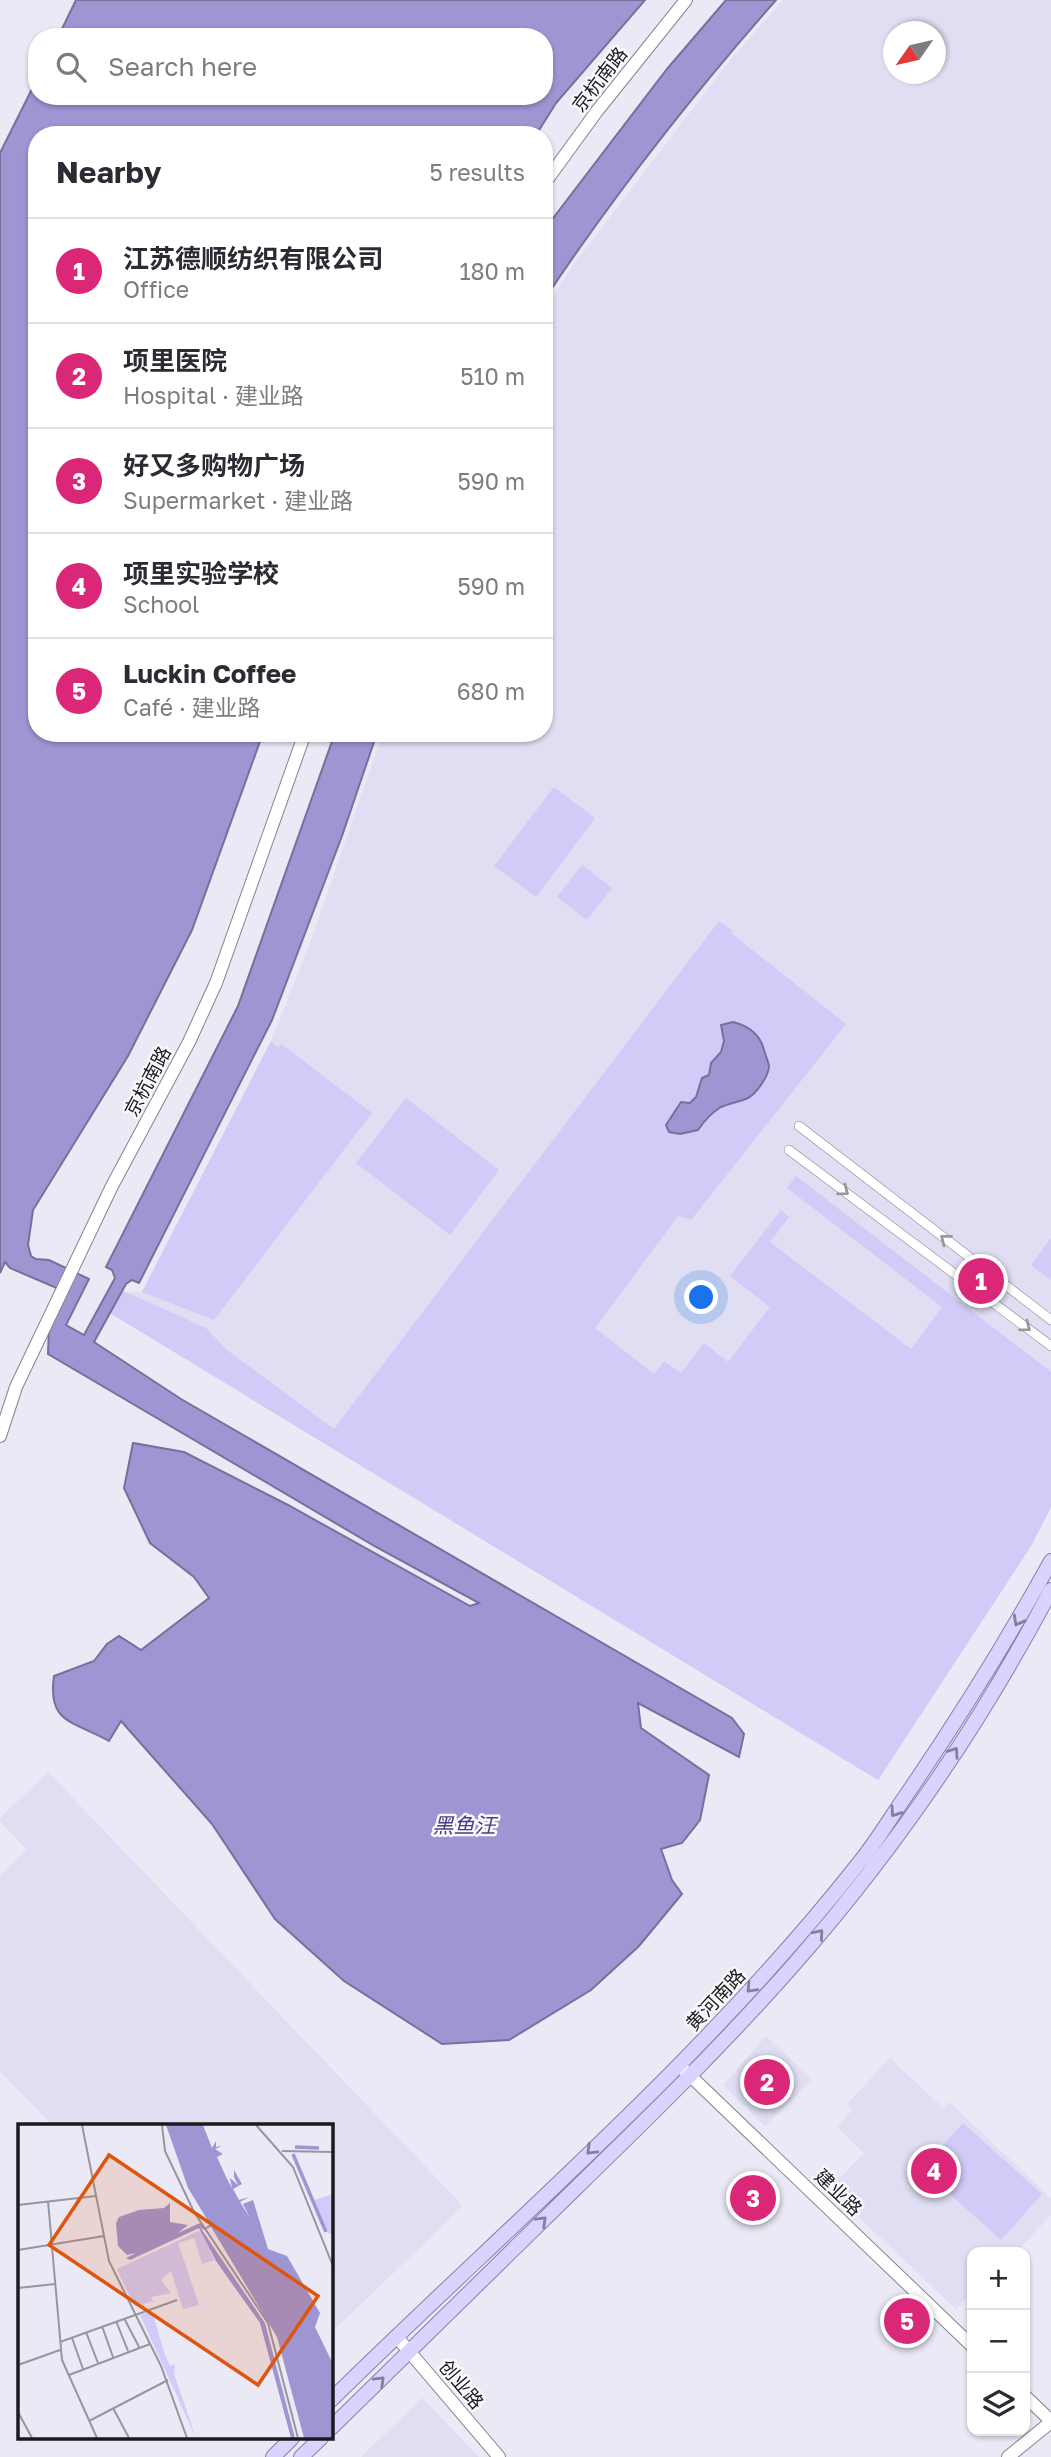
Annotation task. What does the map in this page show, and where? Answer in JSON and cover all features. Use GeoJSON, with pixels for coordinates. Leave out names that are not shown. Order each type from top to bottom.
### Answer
{"type":"FeatureCollection","features":[{"type":"Feature","properties":{"kind":"main road","name":"黄河南路"},"geometry":{"type":"LineString","coordinates":[[332,2399],[679,2065],[767,1971],[862,1860],[941,1745],[995,1660],[1051,1561]]}},
{"type":"Feature","properties":{"kind":"main road","name":"黄河南路"},"geometry":{"type":"LineString","coordinates":[[332,2427],[690,2076],[797,1962],[902,1828],[968,1731],[1051,1590]]}},
{"type":"Feature","properties":{"kind":"main road"},"geometry":{"type":"LineString","coordinates":[[273,2457],[290,2440]]}},
{"type":"Feature","properties":{"kind":"main road"},"geometry":{"type":"LineString","coordinates":[[301,2457],[319,2440]]}},
{"type":"Feature","properties":{"kind":"street","name":"京杭南路"},"geometry":{"type":"LineString","coordinates":[[553,172],[597,111],[686,0]]}},
{"type":"Feature","properties":{"kind":"street","name":"京杭南路"},"geometry":{"type":"LineString","coordinates":[[0,1436],[16,1387],[112,1186],[189,1042],[216,984],[302,742]]}},
{"type":"Feature","properties":{"kind":"street"},"geometry":{"type":"LineString","coordinates":[[799,1126],[1051,1320]]}},
{"type":"Feature","properties":{"kind":"street"},"geometry":{"type":"LineString","coordinates":[[789,1150],[1051,1346]]}},
{"type":"Feature","properties":{"kind":"street","name":"建业路"},"geometry":{"type":"LineString","coordinates":[[679,2065],[967,2341]]}},
{"type":"Feature","properties":{"kind":"street","name":"创业路"},"geometry":{"type":"LineString","coordinates":[[396,2336],[499,2457]]}},
{"type":"Feature","properties":{"kind":"street"},"geometry":{"type":"LineString","coordinates":[[1008,2457],[1051,2422],[1030,2401]]}},
{"type":"Feature","properties":{"kind":"shaded area"},"geometry":{"type":"Polygon","coordinates":[[[783,0],[1051,0],[1051,1507],[1031,1546],[878,1780],[100,1307],[112,1286],[125,1293],[142,1292],[271,1041],[310,943],[380,742],[553,742],[553,297],[571,268],[727,64],[783,0]]]}},
{"type":"Feature","properties":{"kind":"shaded area"},"geometry":{"type":"Polygon","coordinates":[[[554,787],[595,818],[536,897],[494,866],[554,787]]]}},
{"type":"Feature","properties":{"kind":"shaded area"},"geometry":{"type":"Polygon","coordinates":[[[582,865],[612,888],[587,920],[557,897],[582,865]]]}},
{"type":"Feature","properties":{"kind":"shaded area"},"geometry":{"type":"Polygon","coordinates":[[[719,921],[846,1024],[691,1220],[678,1216],[595,1328],[654,1374],[664,1361],[681,1373],[704,1343],[728,1362],[770,1307],[730,1276],[781,1210],[789,1217],[770,1242],[911,1349],[942,1307],[787,1188],[796,1176],[1051,1372],[1051,1507],[1031,1546],[878,1780],[100,1307],[112,1286],[206,1328],[227,1350],[334,1429],[719,921]]]}},
{"type":"Feature","properties":{"kind":"shaded area"},"geometry":{"type":"Polygon","coordinates":[[[271,1041],[278,1048],[281,1044],[372,1113],[214,1320],[142,1292],[271,1041]]]}},
{"type":"Feature","properties":{"kind":"shaded area"},"geometry":{"type":"Polygon","coordinates":[[[406,1098],[499,1170],[450,1235],[356,1163],[406,1098]]]}},
{"type":"Feature","properties":{"kind":"shaded area"},"geometry":{"type":"Polygon","coordinates":[[[1051,1238],[1051,1280],[1031,1265],[1051,1238]]]}},
{"type":"Feature","properties":{"kind":"shaded area"},"geometry":{"type":"Polygon","coordinates":[[[48,1772],[463,2206],[332,2332],[332,2124],[51,2124],[0,2071],[0,1876],[27,1850],[0,1822],[0,1818],[48,1772]]]}},
{"type":"Feature","properties":{"kind":"shaded area"},"geometry":{"type":"Polygon","coordinates":[[[766,2036],[812,2079],[765,2126],[723,2085],[766,2036]]]}},
{"type":"Feature","properties":{"kind":"shaded area"},"geometry":{"type":"Polygon","coordinates":[[[890,2058],[943,2108],[949,2102],[1051,2198],[1051,2215],[1021,2247],[967,2247],[967,2297],[956,2309],[829,2189],[864,2153],[837,2127],[852,2110],[847,2104],[890,2058]]]}},
{"type":"Feature","properties":{"kind":"shaded area"},"geometry":{"type":"Polygon","coordinates":[[[963,2123],[1042,2194],[1001,2240],[922,2169],[963,2123]]]}},
{"type":"Feature","properties":{"kind":"shaded area"},"geometry":{"type":"Polygon","coordinates":[[[422,2398],[479,2457],[361,2457],[422,2398]]]}},
{"type":"Feature","properties":{"kind":"water","name":"黑鱼汪"},"geometry":{"type":"Polygon","coordinates":[[[76,0],[645,0],[556,103],[542,126],[28,126],[28,742],[260,742],[192,930],[128,1056],[33,1210],[28,1245],[31,1256],[49,1260],[89,1279],[66,1325],[84,1335],[115,1278],[112,1270],[106,1267],[238,1006],[332,742],[374,742],[342,836],[272,1020],[139,1283],[132,1280],[126,1284],[94,1342],[181,1399],[732,1718],[744,1734],[739,1757],[638,1703],[641,1728],[709,1775],[700,1820],[682,1843],[661,1849],[672,1880],[682,1894],[639,1946],[591,1990],[509,2040],[442,2044],[344,1981],[275,1919],[212,1824],[121,1721],[109,1741],[66,1719],[55,1704],[54,1676],[94,1661],[107,1644],[119,1636],[141,1650],[209,1598],[194,1577],[150,1543],[124,1488],[133,1443],[184,1452],[288,1505],[470,1606],[479,1603],[376,1547],[48,1354],[49,1327],[66,1292],[10,1268],[5,1262],[0,1273],[0,153],[28,97],[28,105],[553,105],[553,28],[62,28],[76,0]]]}},
{"type":"Feature","properties":{"kind":"water"},"geometry":{"type":"Polygon","coordinates":[[[726,0],[776,0],[655,146],[553,287],[553,218],[667,69],[726,0]]]}},
{"type":"Feature","properties":{"kind":"water"},"geometry":{"type":"Polygon","coordinates":[[[733,1022],[749,1028],[760,1039],[769,1065],[764,1080],[751,1096],[721,1107],[708,1117],[698,1130],[680,1134],[669,1132],[666,1125],[681,1102],[690,1103],[696,1097],[702,1078],[709,1075],[711,1063],[721,1052],[724,1041],[721,1025],[733,1022]]]}},
{"type":"Feature","properties":{"kind":"place","name":"江苏德顺纺织有限公司"},"geometry":{"type":"Point","coordinates":[981,1281]}},
{"type":"Feature","properties":{"kind":"place","name":"项里医院"},"geometry":{"type":"Point","coordinates":[767,2082]}},
{"type":"Feature","properties":{"kind":"place","name":"项里实验学校"},"geometry":{"type":"Point","coordinates":[934,2171]}},
{"type":"Feature","properties":{"kind":"place","name":"好又多购物广场"},"geometry":{"type":"Point","coordinates":[753,2198]}},
{"type":"Feature","properties":{"kind":"place","name":"Luckin Coffee"},"geometry":{"type":"Point","coordinates":[907,2321]}}]}
